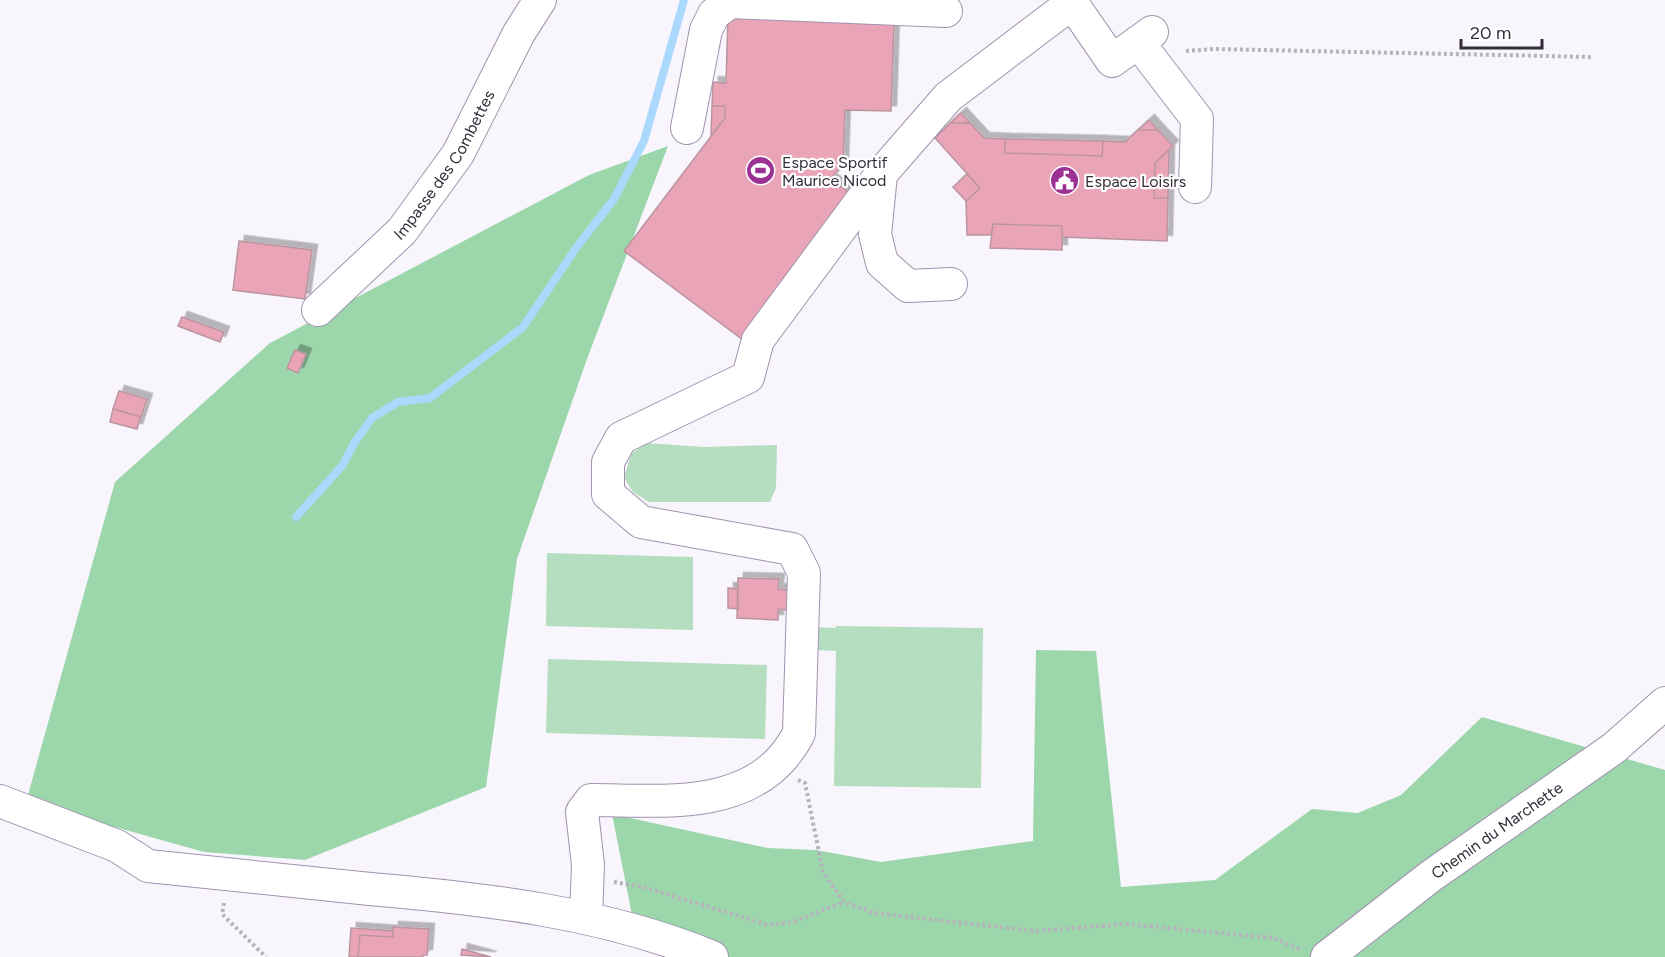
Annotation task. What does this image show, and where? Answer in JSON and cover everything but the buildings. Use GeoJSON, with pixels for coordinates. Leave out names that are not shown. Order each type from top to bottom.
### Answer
{"type":"FeatureCollection","features":[{"type":"Feature","properties":{"kind":"street","name":"Impasse des Combettes"},"geometry":{"type":"LineString","coordinates":[[318,310],[402,231],[458,154],[519,33],[540,0]]}},
{"type":"Feature","properties":{"kind":"street"},"geometry":{"type":"LineString","coordinates":[[687,128],[706,30],[714,14],[730,2],[946,11]]}},
{"type":"Feature","properties":{"kind":"street"},"geometry":{"type":"LineString","coordinates":[[586,918],[587,877],[582,812],[591,800],[667,800],[722,794],[745,785],[773,769],[795,742],[799,733],[804,573],[792,549],[641,522],[608,494],[608,462],[621,438],[748,377],[758,340],[881,174],[948,97],[1071,2],[1112,61],[1145,37],[1197,119],[1195,187]]}},
{"type":"Feature","properties":{"kind":"street"},"geometry":{"type":"LineString","coordinates":[[881,174],[875,234],[882,263],[908,286],[951,284]]}},
{"type":"Feature","properties":{"kind":"street","name":"Chemin du Marchette"},"geometry":{"type":"LineString","coordinates":[[1317,955],[1614,748],[1665,703]]}},
{"type":"Feature","properties":{"kind":"street"},"geometry":{"type":"LineString","coordinates":[[0,801],[117,846],[148,866],[474,898],[586,918],[686,946],[712,957]]}},
{"type":"Feature","properties":{"kind":"path"},"geometry":{"type":"LineString","coordinates":[[1186,51],[1225,49],[1593,57]]}},
{"type":"Feature","properties":{"kind":"path"},"geometry":{"type":"LineString","coordinates":[[773,769],[805,783],[823,872],[844,902],[874,913],[1036,932],[1126,924],[1274,938],[1317,955]]}},
{"type":"Feature","properties":{"kind":"path"},"geometry":{"type":"LineString","coordinates":[[227,875],[222,914],[266,957]]}},
{"type":"Feature","properties":{"kind":"path"},"geometry":{"type":"LineString","coordinates":[[587,877],[644,887],[768,925],[793,922],[844,902]]}},
{"type":"Feature","properties":{"kind":"green space"},"geometry":{"type":"Polygon","coordinates":[[[668,146],[587,359],[517,559],[486,787],[305,860],[204,852],[26,802],[115,482],[270,343],[589,175],[668,146]]]}},
{"type":"Feature","properties":{"kind":"green space"},"geometry":{"type":"Polygon","coordinates":[[[646,443],[704,447],[777,445],[776,488],[770,502],[649,502],[633,492],[624,478],[631,454],[646,443]]]}},
{"type":"Feature","properties":{"kind":"green space"},"geometry":{"type":"Polygon","coordinates":[[[547,553],[693,557],[693,630],[546,626],[547,553]]]}},
{"type":"Feature","properties":{"kind":"green space"},"geometry":{"type":"Polygon","coordinates":[[[836,626],[983,628],[981,788],[834,786],[836,651],[815,650],[815,627],[836,628],[836,626]]]}},
{"type":"Feature","properties":{"kind":"green space"},"geometry":{"type":"Polygon","coordinates":[[[1036,650],[1096,651],[1121,887],[1215,880],[1312,809],[1358,813],[1401,795],[1482,717],[1665,770],[1665,957],[716,957],[634,925],[612,814],[768,848],[816,850],[881,862],[1033,841],[1036,650]]]}},
{"type":"Feature","properties":{"kind":"green space"},"geometry":{"type":"Polygon","coordinates":[[[548,659],[767,665],[765,739],[546,733],[548,659]]]}},
{"type":"Feature","properties":{"kind":"waterway"},"geometry":{"type":"LineString","coordinates":[[296,517],[342,466],[372,418],[398,402],[430,398],[523,327],[576,248],[614,199],[644,141],[684,0]]}},
{"type":"Feature","properties":{"kind":"place","name":"Espace Sportif Maurice Nicod"},"geometry":{"type":"Point","coordinates":[761,171]}},
{"type":"Feature","properties":{"kind":"place","name":"Espace Loisirs"},"geometry":{"type":"Point","coordinates":[1064,181]}}]}
